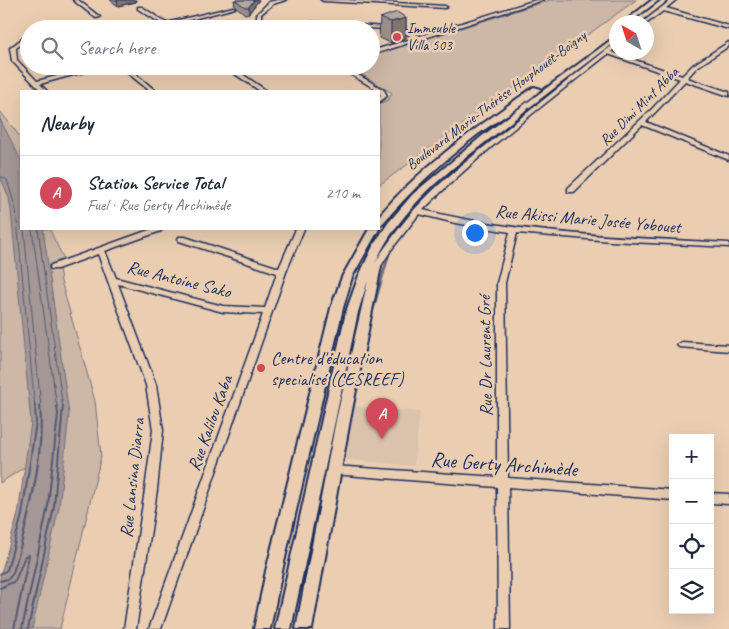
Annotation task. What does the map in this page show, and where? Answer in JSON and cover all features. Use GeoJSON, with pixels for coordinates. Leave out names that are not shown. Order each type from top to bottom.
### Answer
{"type":"FeatureCollection","features":[{"type":"Feature","properties":{"kind":"main road"},"geometry":{"type":"LineString","coordinates":[[636,15],[656,0]]}},
{"type":"Feature","properties":{"kind":"main road"},"geometry":{"type":"LineString","coordinates":[[646,15],[666,0]]}},
{"type":"Feature","properties":{"kind":"main road","name":"Boulevard Marie-Thérèse Houphouët-Boigny"},"geometry":{"type":"LineString","coordinates":[[380,221],[410,187],[451,152],[609,35]]}},
{"type":"Feature","properties":{"kind":"main road","name":"Boulevard Marie-Thérèse Houphouët-Boigny"},"geometry":{"type":"LineString","coordinates":[[283,629],[344,343],[358,292],[377,248],[391,225],[412,200],[490,133],[609,43]]}},
{"type":"Feature","properties":{"kind":"main road"},"geometry":{"type":"LineString","coordinates":[[262,629],[324,360],[347,277],[348,263],[364,230]]}},
{"type":"Feature","properties":{"kind":"main road"},"geometry":{"type":"LineString","coordinates":[[347,277],[373,230]]}},
{"type":"Feature","properties":{"kind":"main road"},"geometry":{"type":"LineString","coordinates":[[304,629],[333,470],[362,325],[376,266]]}},
{"type":"Feature","properties":{"kind":"street"},"geometry":{"type":"LineString","coordinates":[[75,0],[98,17]]}},
{"type":"Feature","properties":{"kind":"street"},"geometry":{"type":"LineString","coordinates":[[262,20],[259,18],[259,14],[271,3],[284,0]]}},
{"type":"Feature","properties":{"kind":"street"},"geometry":{"type":"LineString","coordinates":[[322,0],[445,7]]}},
{"type":"Feature","properties":{"kind":"street"},"geometry":{"type":"LineString","coordinates":[[521,0],[530,4]]}},
{"type":"Feature","properties":{"kind":"street"},"geometry":{"type":"LineString","coordinates":[[380,50],[541,0]]}},
{"type":"Feature","properties":{"kind":"street"},"geometry":{"type":"LineString","coordinates":[[654,16],[674,0]]}},
{"type":"Feature","properties":{"kind":"street"},"geometry":{"type":"LineString","coordinates":[[140,8],[158,20]]}},
{"type":"Feature","properties":{"kind":"street"},"geometry":{"type":"LineString","coordinates":[[185,20],[233,8]]}},
{"type":"Feature","properties":{"kind":"street"},"geometry":{"type":"LineString","coordinates":[[664,9],[729,28]]}},
{"type":"Feature","properties":{"kind":"street"},"geometry":{"type":"LineString","coordinates":[[380,28],[400,29],[420,38]]}},
{"type":"Feature","properties":{"kind":"street"},"geometry":{"type":"LineString","coordinates":[[20,42],[16,44],[12,54],[14,60],[20,66]]}},
{"type":"Feature","properties":{"kind":"street","name":"Rue Dimi Mint Abba"},"geometry":{"type":"LineString","coordinates":[[571,190],[696,66],[729,44]]}},
{"type":"Feature","properties":{"kind":"street"},"geometry":{"type":"LineString","coordinates":[[358,292],[399,230],[417,211],[471,160],[607,52],[729,94]]}},
{"type":"Feature","properties":{"kind":"street"},"geometry":{"type":"LineString","coordinates":[[28,75],[43,90]]}},
{"type":"Feature","properties":{"kind":"street"},"geometry":{"type":"LineString","coordinates":[[36,83],[68,75]]}},
{"type":"Feature","properties":{"kind":"street"},"geometry":{"type":"LineString","coordinates":[[133,75],[152,90]]}},
{"type":"Feature","properties":{"kind":"street"},"geometry":{"type":"LineString","coordinates":[[240,75],[262,90]]}},
{"type":"Feature","properties":{"kind":"street"},"geometry":{"type":"LineString","coordinates":[[354,75],[382,91],[384,96],[380,99]]}},
{"type":"Feature","properties":{"kind":"street"},"geometry":{"type":"LineString","coordinates":[[641,122],[729,158]]}},
{"type":"Feature","properties":{"kind":"street","name":"Rue Akissi Marie Josée Yobouet"},"geometry":{"type":"LineString","coordinates":[[417,211],[449,220],[514,231],[729,245]]}},
{"type":"Feature","properties":{"kind":"street"},"geometry":{"type":"LineString","coordinates":[[54,267],[155,230]]}},
{"type":"Feature","properties":{"kind":"street","name":"Rue Kalilou Kaba"},"geometry":{"type":"LineString","coordinates":[[154,629],[296,230]]}},
{"type":"Feature","properties":{"kind":"street","name":"Rue Dr Laurent Gré"},"geometry":{"type":"LineString","coordinates":[[504,629],[501,283],[514,231]]}},
{"type":"Feature","properties":{"kind":"street"},"geometry":{"type":"LineString","coordinates":[[182,238],[282,272]]}},
{"type":"Feature","properties":{"kind":"street","name":"Rue Lansina Diarra"},"geometry":{"type":"LineString","coordinates":[[101,250],[151,385],[158,430],[152,490],[130,629]]}},
{"type":"Feature","properties":{"kind":"street","name":"Rue Antoine Sako"},"geometry":{"type":"LineString","coordinates":[[113,280],[223,309],[267,311]]}},
{"type":"Feature","properties":{"kind":"street"},"geometry":{"type":"LineString","coordinates":[[682,345],[729,348]]}},
{"type":"Feature","properties":{"kind":"street","name":"Rue Gerty Archimède"},"geometry":{"type":"LineString","coordinates":[[333,470],[669,495]]}},
{"type":"Feature","properties":{"kind":"street"},"geometry":{"type":"LineString","coordinates":[[714,499],[729,501]]}},
{"type":"Feature","properties":{"kind":"shaded area"},"geometry":{"type":"Polygon","coordinates":[[[550,0],[636,0],[615,15],[609,15],[609,19],[380,184],[380,104],[388,100],[392,93],[363,75],[380,75],[380,53],[550,0]]]}},
{"type":"Feature","properties":{"kind":"shaded area"},"geometry":{"type":"Polygon","coordinates":[[[0,111],[20,137],[20,230],[50,230],[64,260],[66,265],[59,268],[61,281],[95,401],[101,456],[60,629],[10,629],[48,452],[0,483],[0,111]]]}},
{"type":"Feature","properties":{"kind":"shaded area"},"geometry":{"type":"Polygon","coordinates":[[[353,406],[420,412],[414,466],[343,459],[353,406]]]}},
{"type":"Feature","properties":{"kind":"water"},"geometry":{"type":"Polygon","coordinates":[[[0,119],[20,158],[20,230],[43,230],[69,414],[59,507],[32,629],[0,629],[0,577],[18,514],[31,422],[11,210],[9,198],[0,176],[0,119]]]}},
{"type":"Feature","properties":{"kind":"building"},"geometry":{"type":"Polygon","coordinates":[[[235,0],[254,0],[249,7],[245,7],[235,0]]]}},
{"type":"Feature","properties":{"kind":"building"},"geometry":{"type":"Polygon","coordinates":[[[397,12],[406,18],[391,22],[380,18],[397,12]]]}},
{"type":"Feature","properties":{"kind":"waterway"},"geometry":{"type":"LineString","coordinates":[[369,323],[390,250]]}},
{"type":"Feature","properties":{"kind":"place","name":"Immeuble Villa 503"},"geometry":{"type":"Point","coordinates":[397,37]}},
{"type":"Feature","properties":{"kind":"place","name":"Centre d'éducation specialisé (CESREEF)"},"geometry":{"type":"Point","coordinates":[261,368]}},
{"type":"Feature","properties":{"kind":"place","name":"Station Service Total"},"geometry":{"type":"Point","coordinates":[382,439]}}]}
